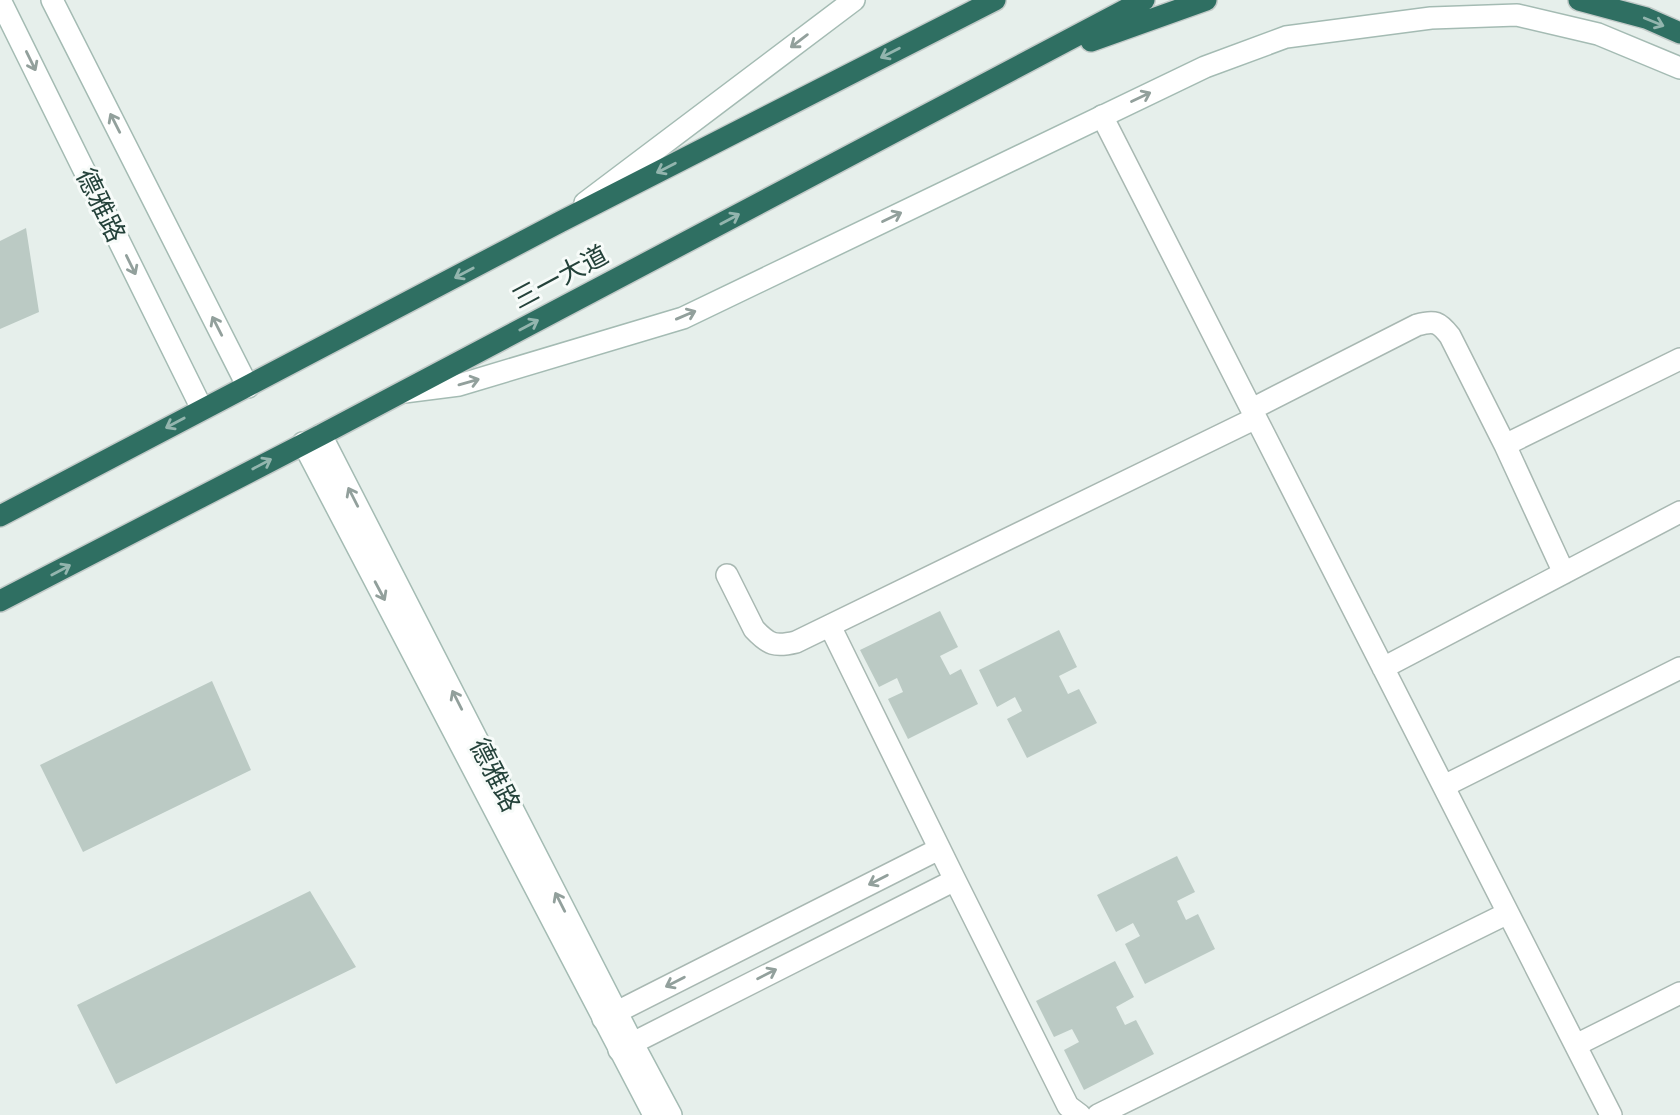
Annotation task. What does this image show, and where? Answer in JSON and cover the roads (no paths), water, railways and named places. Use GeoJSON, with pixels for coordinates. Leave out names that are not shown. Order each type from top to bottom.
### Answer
{"type":"FeatureCollection","features":[{"type":"Feature","properties":{"kind":"highway","name":"三一大道"},"geometry":{"type":"LineString","coordinates":[[0,516],[560,222],[993,0]]}},
{"type":"Feature","properties":{"kind":"highway","name":"三一大道"},"geometry":{"type":"LineString","coordinates":[[0,601],[1144,0]]}},
{"type":"Feature","properties":{"kind":"highway"},"geometry":{"type":"LineString","coordinates":[[1017,68],[1206,0]]}},
{"type":"Feature","properties":{"kind":"highway"},"geometry":{"type":"LineString","coordinates":[[1579,0],[1646,18],[1680,33]]}},
{"type":"Feature","properties":{"kind":"street","name":"德雅路"},"geometry":{"type":"LineString","coordinates":[[0,0],[202,409]]}},
{"type":"Feature","properties":{"kind":"street","name":"德雅路"},"geometry":{"type":"LineString","coordinates":[[52,0],[248,387]]}},
{"type":"Feature","properties":{"kind":"street"},"geometry":{"type":"LineString","coordinates":[[560,222],[854,0]]}},
{"type":"Feature","properties":{"kind":"street"},"geometry":{"type":"LineString","coordinates":[[402,392],[459,385],[683,318],[1205,67],[1286,37],[1431,18],[1517,15],[1598,34],[1680,68]]}},
{"type":"Feature","properties":{"kind":"street"},"geometry":{"type":"LineString","coordinates":[[1102,116],[1611,1115]]}},
{"type":"Feature","properties":{"kind":"street"},"geometry":{"type":"LineString","coordinates":[[727,575],[754,629],[768,642],[780,646],[796,642],[1254,414],[1417,325],[1430,322],[1441,325],[1450,336],[1506,445],[1564,573]]}},
{"type":"Feature","properties":{"kind":"street"},"geometry":{"type":"LineString","coordinates":[[1506,445],[1680,359]]}},
{"type":"Feature","properties":{"kind":"street","name":"德雅路"},"geometry":{"type":"LineString","coordinates":[[312,439],[610,1016],[654,1115]]}},
{"type":"Feature","properties":{"kind":"street"},"geometry":{"type":"LineString","coordinates":[[1383,668],[1680,512]]}},
{"type":"Feature","properties":{"kind":"street"},"geometry":{"type":"LineString","coordinates":[[830,626],[1068,1106],[1080,1115]]}},
{"type":"Feature","properties":{"kind":"street"},"geometry":{"type":"LineString","coordinates":[[1444,786],[1680,668]]}},
{"type":"Feature","properties":{"kind":"street"},"geometry":{"type":"LineString","coordinates":[[610,1016],[939,849]]}},
{"type":"Feature","properties":{"kind":"street"},"geometry":{"type":"LineString","coordinates":[[625,1046],[954,880]]}},
{"type":"Feature","properties":{"kind":"street"},"geometry":{"type":"LineString","coordinates":[[1098,1115],[1508,913]]}},
{"type":"Feature","properties":{"kind":"street"},"geometry":{"type":"LineString","coordinates":[[1576,1045],[1680,993]]}},
{"type":"Feature","properties":{"kind":"street","name":"德雅路"},"geometry":{"type":"LineString","coordinates":[[625,1046],[671,1115]]}}]}
